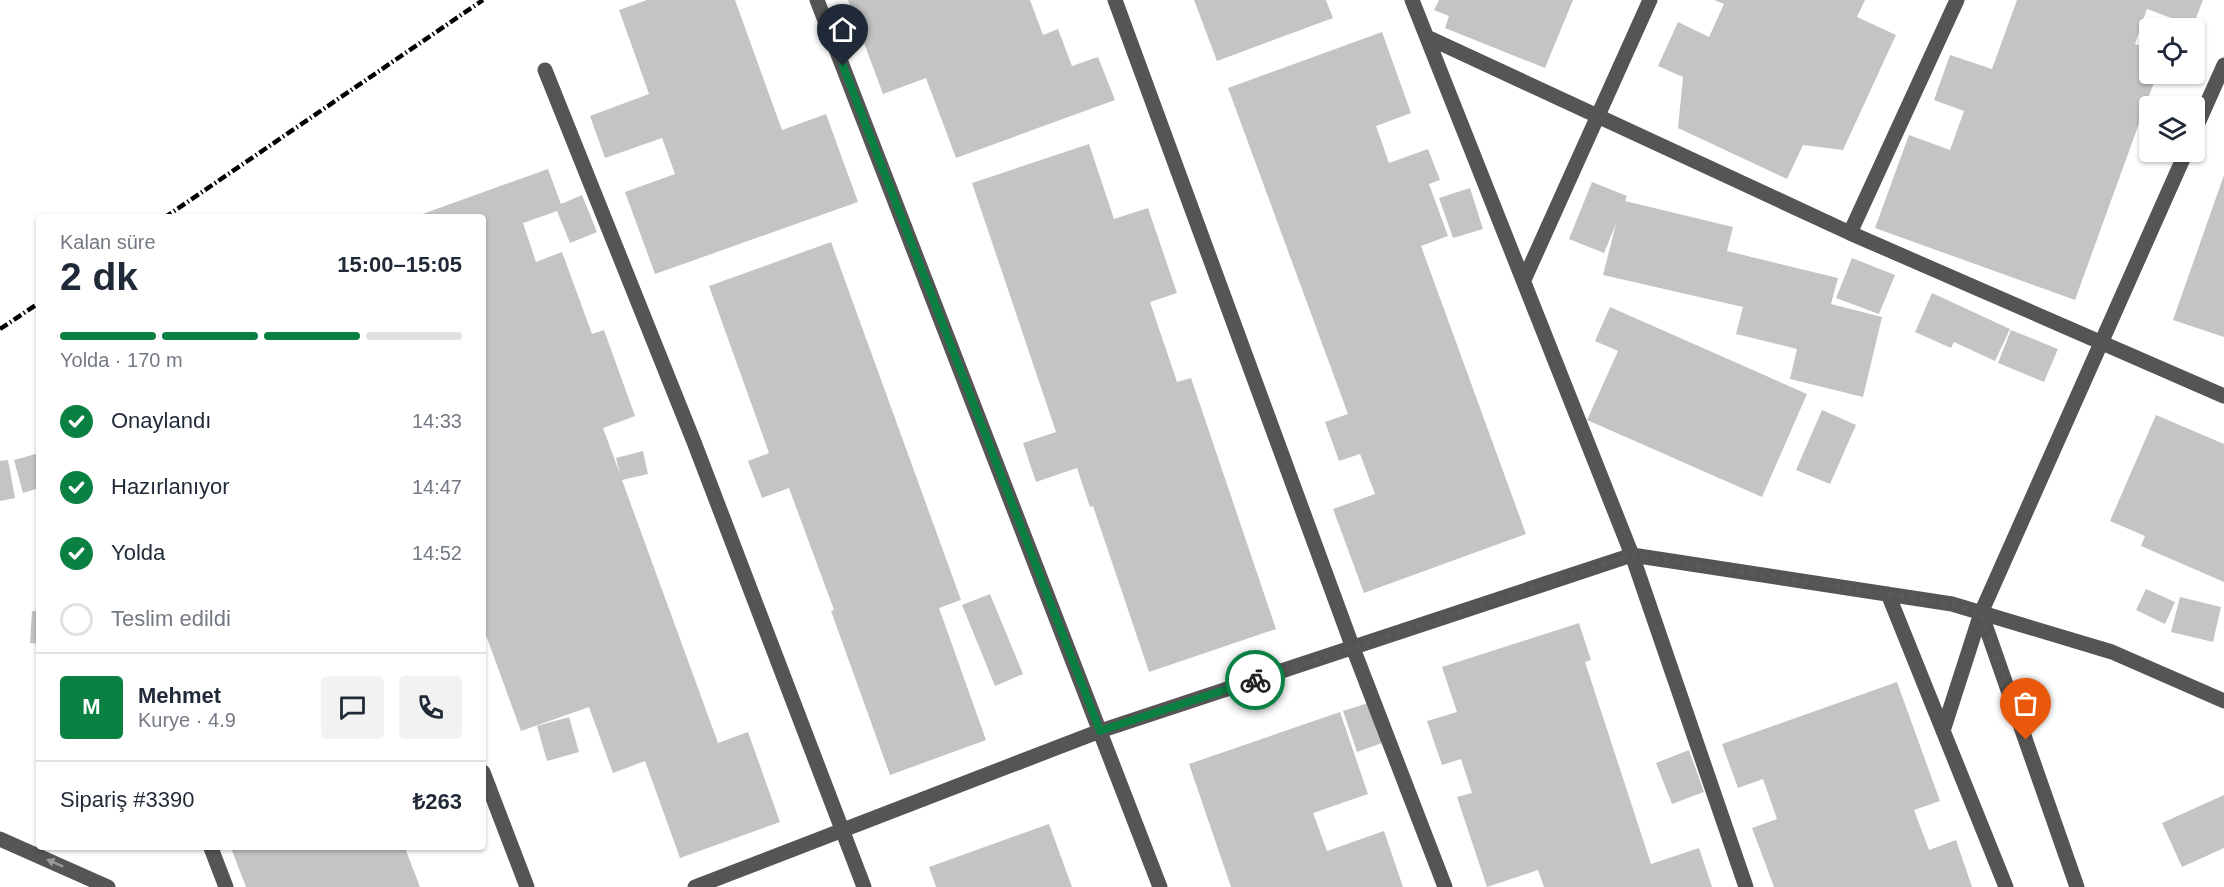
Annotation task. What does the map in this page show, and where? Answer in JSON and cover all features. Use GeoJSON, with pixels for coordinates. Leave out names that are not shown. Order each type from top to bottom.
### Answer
{"type":"FeatureCollection","features":[{"type":"Feature","properties":{"kind":"street"},"geometry":{"type":"LineString","coordinates":[[817,0],[1160,887]]}},
{"type":"Feature","properties":{"kind":"street"},"geometry":{"type":"LineString","coordinates":[[1115,0],[1353,648],[1445,887]]}},
{"type":"Feature","properties":{"kind":"street"},"geometry":{"type":"LineString","coordinates":[[1412,0],[1632,555],[1746,887]]}},
{"type":"Feature","properties":{"kind":"street"},"geometry":{"type":"LineString","coordinates":[[1524,280],[1650,0]]}},
{"type":"Feature","properties":{"kind":"street"},"geometry":{"type":"LineString","coordinates":[[1850,233],[1957,0]]}},
{"type":"Feature","properties":{"kind":"street"},"geometry":{"type":"LineString","coordinates":[[1427,38],[1850,233],[2224,396]]}},
{"type":"Feature","properties":{"kind":"street"},"geometry":{"type":"LineString","coordinates":[[2205,113],[2219,88],[2224,65]]}},
{"type":"Feature","properties":{"kind":"street"},"geometry":{"type":"LineString","coordinates":[[545,70],[694,442],[864,887]]}},
{"type":"Feature","properties":{"kind":"street"},"geometry":{"type":"LineString","coordinates":[[1943,730],[1981,613],[2182,162]]}},
{"type":"Feature","properties":{"kind":"street"},"geometry":{"type":"LineString","coordinates":[[695,887],[1100,731],[1632,555],[1952,604],[2112,652],[2224,701]]}},
{"type":"Feature","properties":{"kind":"street"},"geometry":{"type":"LineString","coordinates":[[1888,594],[2006,887]]}},
{"type":"Feature","properties":{"kind":"street"},"geometry":{"type":"LineString","coordinates":[[1981,613],[2077,887]]}},
{"type":"Feature","properties":{"kind":"street"},"geometry":{"type":"LineString","coordinates":[[486,780],[527,887]]}},
{"type":"Feature","properties":{"kind":"street"},"geometry":{"type":"LineString","coordinates":[[0,839],[108,887]]}},
{"type":"Feature","properties":{"kind":"street"},"geometry":{"type":"LineString","coordinates":[[212,850],[226,887]]}},
{"type":"Feature","properties":{"kind":"building"},"geometry":{"type":"Polygon","coordinates":[[[647,0],[735,0],[782,130],[826,114],[858,202],[655,274],[625,192],[675,174],[662,138],[605,158],[590,116],[649,94],[619,10],[647,0]]]}},
{"type":"Feature","properties":{"kind":"building"},"geometry":{"type":"Polygon","coordinates":[[[848,0],[1030,0],[1043,35],[1058,29],[1072,66],[1098,57],[1115,100],[956,158],[926,78],[883,94],[848,0]]]}},
{"type":"Feature","properties":{"kind":"building"},"geometry":{"type":"Polygon","coordinates":[[[1194,0],[1326,0],[1333,18],[1217,61],[1194,0]]]}},
{"type":"Feature","properties":{"kind":"building"},"geometry":{"type":"Polygon","coordinates":[[[1439,0],[1573,0],[1545,68],[1445,28],[1449,16],[1434,10],[1439,0]]]}},
{"type":"Feature","properties":{"kind":"building"},"geometry":{"type":"Polygon","coordinates":[[[1714,0],[1865,0],[1857,17],[1896,35],[1843,150],[1803,145],[1787,179],[1678,128],[1683,77],[1658,66],[1678,22],[1709,37],[1724,4],[1714,0]]]}},
{"type":"Feature","properties":{"kind":"building"},"geometry":{"type":"Polygon","coordinates":[[[2017,0],[2203,0],[2196,18],[2171,18],[2147,9],[2144,18],[2139,18],[2139,32],[2135,44],[2139,45],[2139,84],[2153,84],[2149,96],[2139,96],[2139,124],[2075,300],[1875,228],[1909,135],[1950,150],[1964,111],[1934,100],[1950,55],[1992,69],[2017,0]]]}},
{"type":"Feature","properties":{"kind":"building"},"geometry":{"type":"Polygon","coordinates":[[[1382,32],[1411,113],[1376,126],[1389,163],[1428,149],[1440,180],[1429,184],[1448,236],[1421,246],[1526,534],[1364,593],[1333,509],[1375,494],[1360,454],[1339,461],[1325,422],[1348,414],[1228,88],[1382,32]]]}},
{"type":"Feature","properties":{"kind":"building"},"geometry":{"type":"Polygon","coordinates":[[[1089,144],[1114,219],[1148,208],[1177,293],[1150,302],[1177,382],[1191,378],[1276,629],[1149,672],[1093,506],[1090,507],[1077,468],[1036,482],[1023,443],[1056,432],[972,183],[1089,144]]]}},
{"type":"Feature","properties":{"kind":"building"},"geometry":{"type":"Polygon","coordinates":[[[548,169],[561,204],[582,195],[597,232],[570,243],[557,211],[523,223],[536,262],[562,252],[592,334],[604,330],[635,416],[603,428],[620,474],[616,458],[643,451],[648,474],[622,480],[718,743],[748,732],[780,822],[680,858],[645,761],[613,773],[589,707],[521,731],[486,635],[486,214],[422,214],[548,169]]]}},
{"type":"Feature","properties":{"kind":"building"},"geometry":{"type":"Polygon","coordinates":[[[2224,175],[2224,337],[2173,320],[2224,175]]]}},
{"type":"Feature","properties":{"kind":"building"},"geometry":{"type":"Polygon","coordinates":[[[1592,182],[1627,196],[1625,201],[1733,227],[1727,251],[1838,278],[1831,304],[1882,317],[1863,397],[1790,379],[1797,349],[1736,334],[1743,307],[1603,275],[1616,224],[1604,253],[1569,239],[1592,182]]]}},
{"type":"Feature","properties":{"kind":"building"},"geometry":{"type":"Polygon","coordinates":[[[1470,188],[1483,229],[1453,238],[1439,198],[1470,188]]]}},
{"type":"Feature","properties":{"kind":"building"},"geometry":{"type":"Polygon","coordinates":[[[831,242],[961,600],[939,608],[986,740],[890,775],[831,611],[834,610],[789,488],[762,498],[748,461],[769,453],[709,286],[831,242]]]}},
{"type":"Feature","properties":{"kind":"building"},"geometry":{"type":"Polygon","coordinates":[[[1852,258],[1895,275],[1879,314],[1836,298],[1852,258]]]}},
{"type":"Feature","properties":{"kind":"building"},"geometry":{"type":"Polygon","coordinates":[[[1932,293],[2010,329],[1995,361],[1954,342],[1951,348],[1915,332],[1932,293]]]}},
{"type":"Feature","properties":{"kind":"building"},"geometry":{"type":"Polygon","coordinates":[[[1610,307],[1807,394],[1762,497],[1587,420],[1618,351],[1595,341],[1610,307]]]}},
{"type":"Feature","properties":{"kind":"building"},"geometry":{"type":"Polygon","coordinates":[[[2011,330],[2058,349],[2044,382],[1998,363],[2011,330]]]}},
{"type":"Feature","properties":{"kind":"building"},"geometry":{"type":"Polygon","coordinates":[[[1822,410],[1856,425],[1830,484],[1796,470],[1822,410]]]}},
{"type":"Feature","properties":{"kind":"building"},"geometry":{"type":"Polygon","coordinates":[[[2156,415],[2224,444],[2224,582],[2141,546],[2145,536],[2110,521],[2156,415]]]}},
{"type":"Feature","properties":{"kind":"building"},"geometry":{"type":"Polygon","coordinates":[[[36,454],[36,489],[23,493],[14,460],[36,454]]]}},
{"type":"Feature","properties":{"kind":"building"},"geometry":{"type":"Polygon","coordinates":[[[8,460],[15,498],[0,501],[0,461],[8,460]]]}},
{"type":"Feature","properties":{"kind":"building"},"geometry":{"type":"Polygon","coordinates":[[[2146,589],[2175,602],[2165,624],[2136,610],[2146,589]]]}},
{"type":"Feature","properties":{"kind":"building"},"geometry":{"type":"Polygon","coordinates":[[[990,594],[1023,674],[995,686],[962,605],[990,594]]]}},
{"type":"Feature","properties":{"kind":"building"},"geometry":{"type":"Polygon","coordinates":[[[2180,597],[2221,607],[2213,642],[2171,632],[2180,597]]]}},
{"type":"Feature","properties":{"kind":"building"},"geometry":{"type":"Polygon","coordinates":[[[32,611],[36,611],[36,644],[30,643],[32,611]]]}},
{"type":"Feature","properties":{"kind":"building"},"geometry":{"type":"Polygon","coordinates":[[[1579,623],[1591,660],[1585,662],[1651,864],[1699,848],[1712,887],[1544,887],[1538,870],[1487,887],[1457,797],[1472,793],[1461,759],[1442,765],[1427,721],[1457,712],[1442,667],[1579,623]]]}},
{"type":"Feature","properties":{"kind":"building"},"geometry":{"type":"Polygon","coordinates":[[[1897,682],[1940,801],[1914,810],[1929,850],[1956,840],[1972,887],[1774,887],[1752,828],[1777,819],[1763,779],[1738,788],[1722,744],[1897,682]]]}},
{"type":"Feature","properties":{"kind":"building"},"geometry":{"type":"Polygon","coordinates":[[[1368,703],[1382,743],[1357,752],[1343,711],[1368,703]]]}},
{"type":"Feature","properties":{"kind":"building"},"geometry":{"type":"Polygon","coordinates":[[[1340,712],[1368,794],[1313,813],[1327,851],[1384,831],[1403,887],[1231,887],[1189,764],[1340,712]]]}},
{"type":"Feature","properties":{"kind":"building"},"geometry":{"type":"Polygon","coordinates":[[[569,717],[579,752],[547,761],[537,726],[569,717]]]}},
{"type":"Feature","properties":{"kind":"building"},"geometry":{"type":"Polygon","coordinates":[[[1689,750],[1704,792],[1672,804],[1656,763],[1689,750]]]}},
{"type":"Feature","properties":{"kind":"building"},"geometry":{"type":"Polygon","coordinates":[[[2224,795],[2224,848],[2182,867],[2162,823],[2224,795]]]}},
{"type":"Feature","properties":{"kind":"building"},"geometry":{"type":"Polygon","coordinates":[[[1049,824],[1072,887],[936,887],[929,867],[1049,824]]]}},
{"type":"Feature","properties":{"kind":"building"},"geometry":{"type":"Polygon","coordinates":[[[232,850],[406,850],[420,887],[246,887],[232,850]]]}},
{"type":"Feature","properties":{"kind":"railway"},"geometry":{"type":"LineString","coordinates":[[170,214],[483,0]]}},
{"type":"Feature","properties":{"kind":"railway"},"geometry":{"type":"LineString","coordinates":[[0,329],[36,305]]}},
{"type":"Feature","properties":{"kind":"way so far"},"geometry":{"type":"LineString","coordinates":[[1255,680],[1632,555],[1952,604],[1981,613],[2026,740]]}},
{"type":"Feature","properties":{"kind":"route"},"geometry":{"type":"LineString","coordinates":[[843,66],[1100,731],[1255,680]]}}]}
